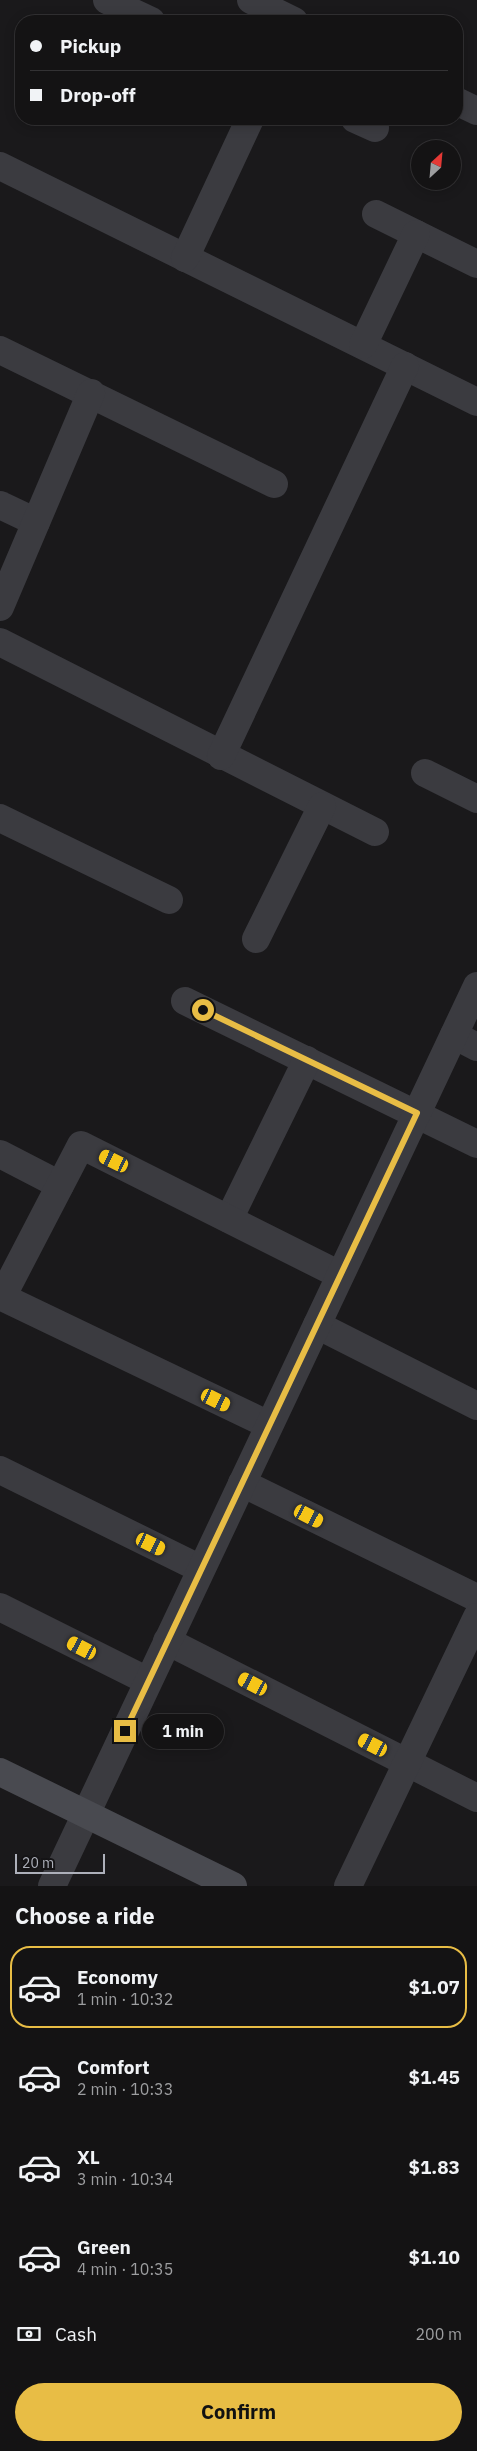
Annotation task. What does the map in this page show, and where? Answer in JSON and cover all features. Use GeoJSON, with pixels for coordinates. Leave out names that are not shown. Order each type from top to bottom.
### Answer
{"type":"FeatureCollection","features":[{"type":"Feature","properties":{"kind":"street"},"geometry":{"type":"LineString","coordinates":[[107,0],[138,15]]}},
{"type":"Feature","properties":{"kind":"street"},"geometry":{"type":"LineString","coordinates":[[251,0],[282,15]]}},
{"type":"Feature","properties":{"kind":"street"},"geometry":{"type":"LineString","coordinates":[[298,15],[305,0]]}},
{"type":"Feature","properties":{"kind":"street"},"geometry":{"type":"LineString","coordinates":[[463,104],[477,111]]}},
{"type":"Feature","properties":{"kind":"street"},"geometry":{"type":"LineString","coordinates":[[185,258],[247,125]]}},
{"type":"Feature","properties":{"kind":"street"},"geometry":{"type":"LineString","coordinates":[[0,166],[477,402]]}},
{"type":"Feature","properties":{"kind":"street"},"geometry":{"type":"LineString","coordinates":[[376,214],[477,264]]}},
{"type":"Feature","properties":{"kind":"street"},"geometry":{"type":"LineString","coordinates":[[363,345],[416,234]]}},
{"type":"Feature","properties":{"kind":"street"},"geometry":{"type":"LineString","coordinates":[[0,350],[274,484]]}},
{"type":"Feature","properties":{"kind":"street"},"geometry":{"type":"LineString","coordinates":[[221,756],[405,366]]}},
{"type":"Feature","properties":{"kind":"street"},"geometry":{"type":"LineString","coordinates":[[0,607],[91,393]]}},
{"type":"Feature","properties":{"kind":"street"},"geometry":{"type":"LineString","coordinates":[[0,505],[36,522]]}},
{"type":"Feature","properties":{"kind":"street"},"geometry":{"type":"LineString","coordinates":[[0,642],[221,756],[375,832]]}},
{"type":"Feature","properties":{"kind":"street"},"geometry":{"type":"LineString","coordinates":[[425,773],[477,799]]}},
{"type":"Feature","properties":{"kind":"street"},"geometry":{"type":"LineString","coordinates":[[256,939],[322,806]]}},
{"type":"Feature","properties":{"kind":"street"},"geometry":{"type":"LineString","coordinates":[[0,818],[169,900]]}},
{"type":"Feature","properties":{"kind":"street"},"geometry":{"type":"LineString","coordinates":[[52,1886],[417,1113],[465,1041],[477,986]]}},
{"type":"Feature","properties":{"kind":"street"},"geometry":{"type":"LineString","coordinates":[[185,1001],[477,1144]]}},
{"type":"Feature","properties":{"kind":"street"},"geometry":{"type":"LineString","coordinates":[[229,1219],[307,1060]]}},
{"type":"Feature","properties":{"kind":"street"},"geometry":{"type":"LineString","coordinates":[[269,1425],[2,1297],[81,1145],[340,1275]]}},
{"type":"Feature","properties":{"kind":"street"},"geometry":{"type":"LineString","coordinates":[[0,1154],[60,1185]]}},
{"type":"Feature","properties":{"kind":"street"},"geometry":{"type":"LineString","coordinates":[[317,1325],[477,1406]]}},
{"type":"Feature","properties":{"kind":"street"},"geometry":{"type":"LineString","coordinates":[[0,1470],[201,1569]]}},
{"type":"Feature","properties":{"kind":"street"},"geometry":{"type":"LineString","coordinates":[[242,1483],[477,1598]]}},
{"type":"Feature","properties":{"kind":"street"},"geometry":{"type":"LineString","coordinates":[[0,1607],[148,1681]]}},
{"type":"Feature","properties":{"kind":"street"},"geometry":{"type":"LineString","coordinates":[[348,1886],[477,1617]]}},
{"type":"Feature","properties":{"kind":"street"},"geometry":{"type":"LineString","coordinates":[[167,1641],[477,1798]]}},
{"type":"Feature","properties":{"kind":"street"},"geometry":{"type":"LineString","coordinates":[[0,1772],[233,1886]]}},
{"type":"Feature","properties":{"kind":"route"},"geometry":{"type":"LineString","coordinates":[[125,1731],[417,1113],[203,1010]]}}]}
